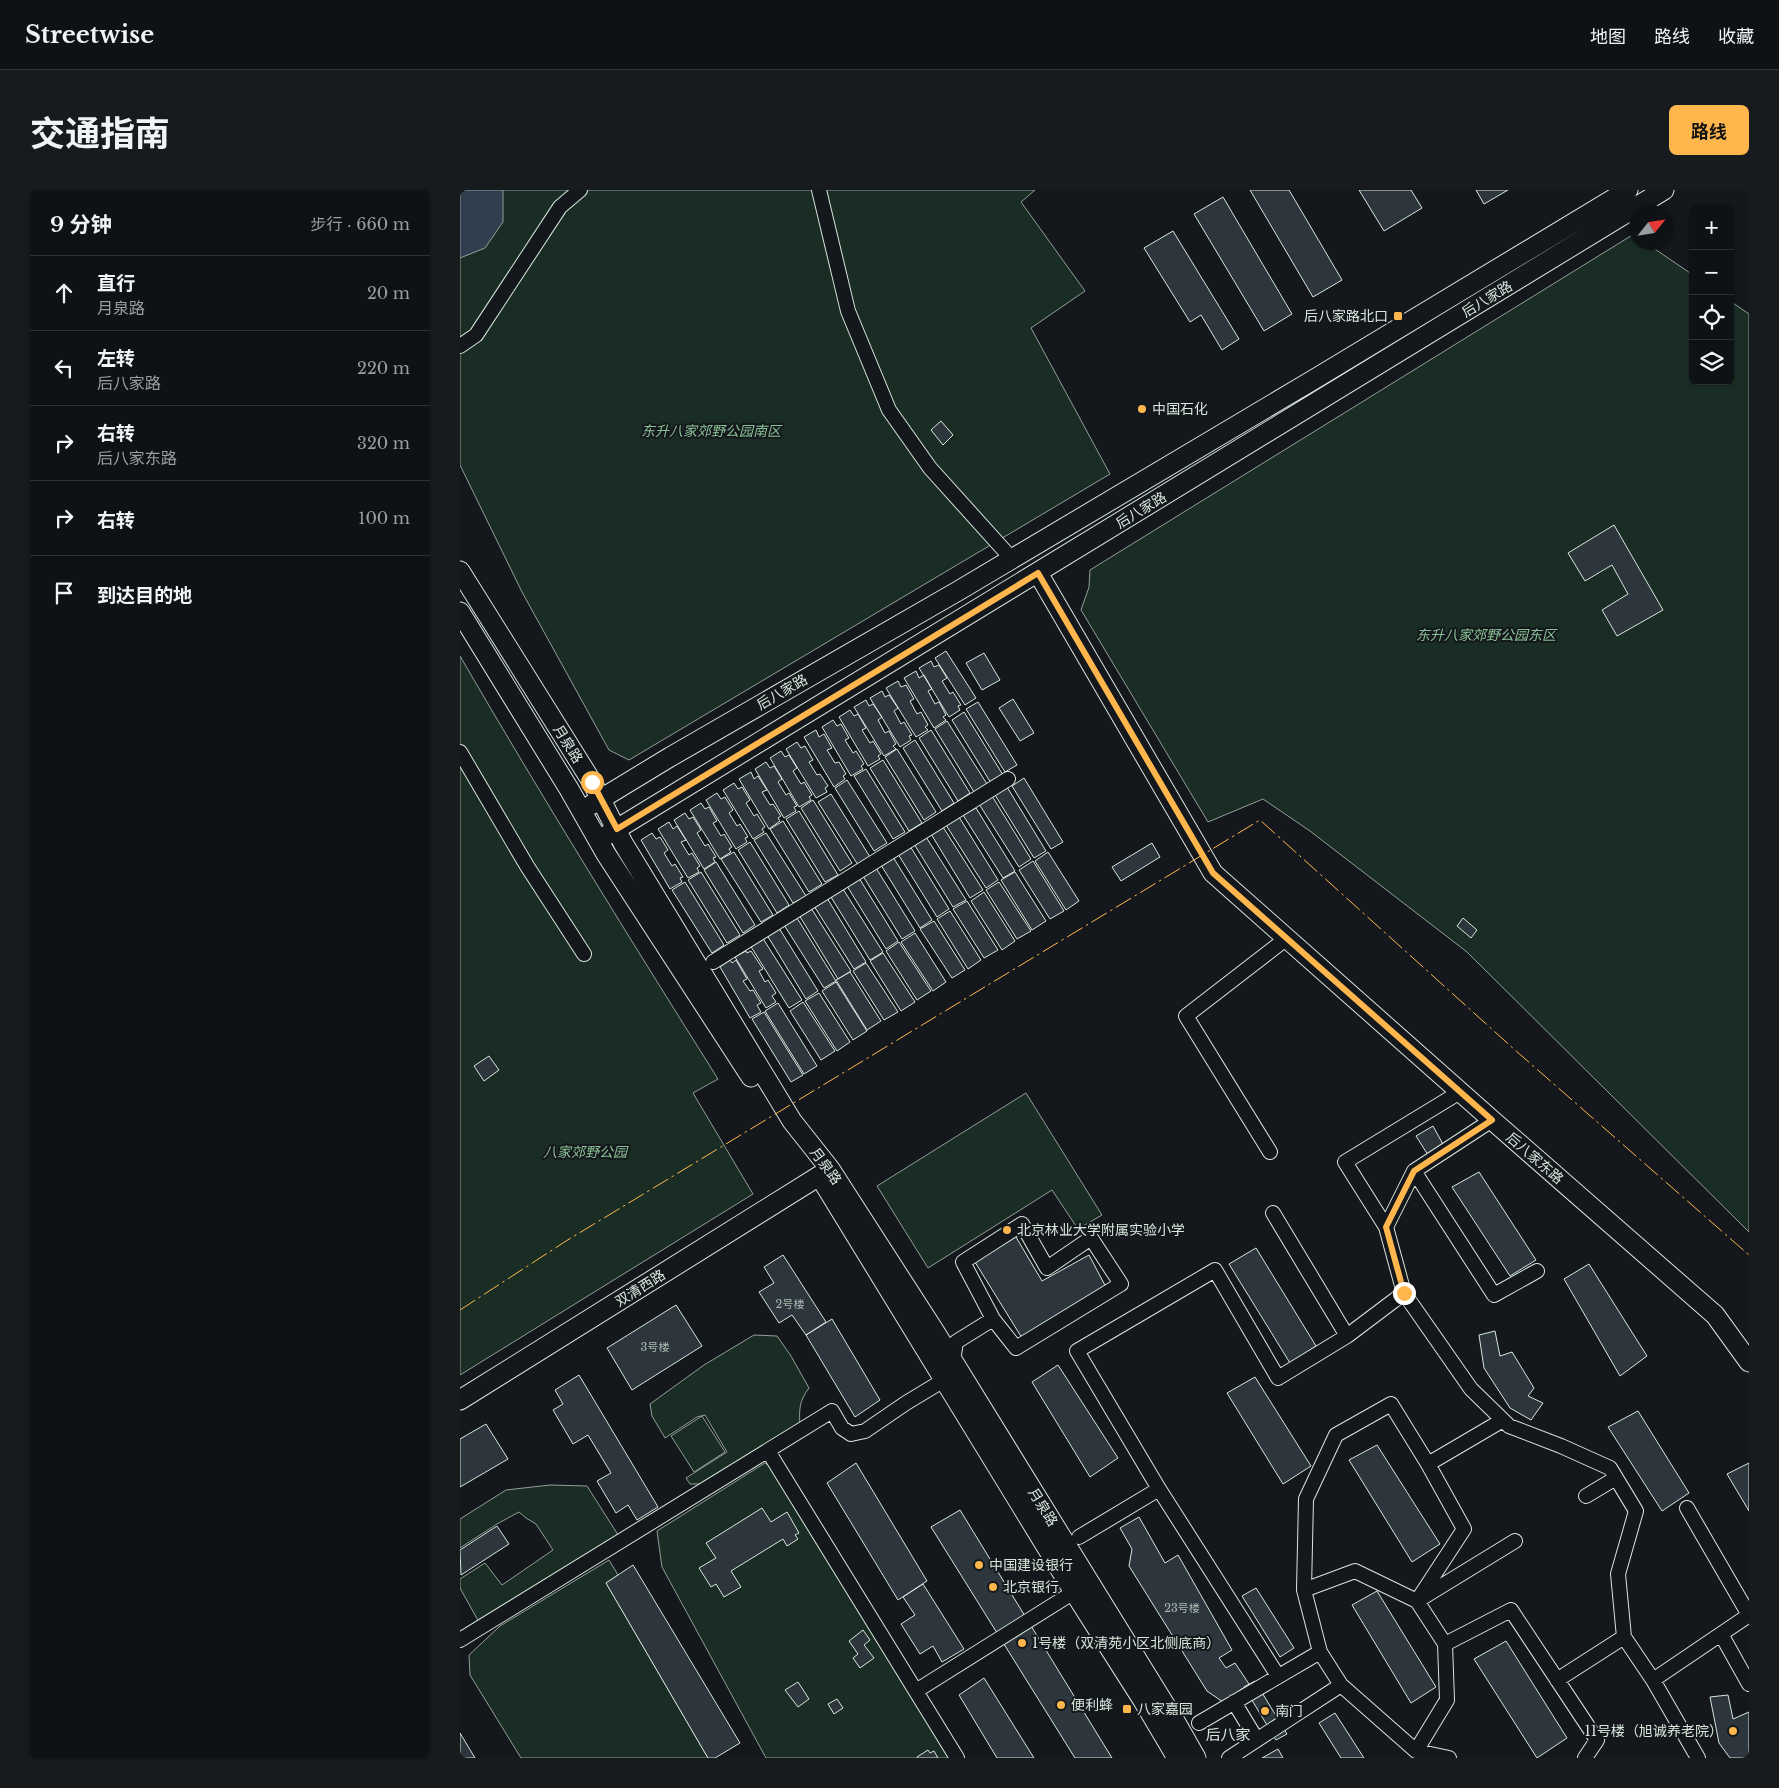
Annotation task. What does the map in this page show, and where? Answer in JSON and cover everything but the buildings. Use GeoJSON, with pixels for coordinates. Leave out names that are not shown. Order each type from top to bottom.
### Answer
{"type":"FeatureCollection","features":[{"type":"Feature","properties":{"kind":"main road","name":"后八家路"},"geometry":{"type":"LineString","coordinates":[[581,812],[670,757],[1012,559],[1628,190]]}},
{"type":"Feature","properties":{"kind":"main road","name":"后八家路"},"geometry":{"type":"LineString","coordinates":[[598,840],[1664,190]]}},
{"type":"Feature","properties":{"kind":"main road","name":"月泉路"},"geometry":{"type":"LineString","coordinates":[[460,571],[587,774],[623,843],[792,1121],[830,1169],[953,1360],[1196,1758]]}},
{"type":"Feature","properties":{"kind":"main road","name":"后八家东路"},"geometry":{"type":"LineString","coordinates":[[1038,573],[1213,873],[1714,1314],[1749,1362]]}},
{"type":"Feature","properties":{"kind":"main road","name":"月泉路"},"geometry":{"type":"LineString","coordinates":[[460,612],[598,840],[785,1129],[820,1176],[1177,1758]]}},
{"type":"Feature","properties":{"kind":"main road","name":"双清西路"},"geometry":{"type":"LineString","coordinates":[[460,1400],[820,1176]]}},
{"type":"Feature","properties":{"kind":"street"},"geometry":{"type":"LineString","coordinates":[[460,346],[476,335],[560,207],[580,190]]}},
{"type":"Feature","properties":{"kind":"street"},"geometry":{"type":"LineString","coordinates":[[819,190],[848,312],[889,410],[930,468],[1012,559]]}},
{"type":"Feature","properties":{"kind":"street"},"geometry":{"type":"LineString","coordinates":[[460,752],[527,866],[584,954]]}},
{"type":"Feature","properties":{"kind":"street"},"geometry":{"type":"LineString","coordinates":[[713,962],[1008,779]]}},
{"type":"Feature","properties":{"kind":"street"},"geometry":{"type":"LineString","coordinates":[[1270,1152],[1186,1016],[1287,938]]}},
{"type":"Feature","properties":{"kind":"street"},"geometry":{"type":"LineString","coordinates":[[1460,1092],[1345,1162],[1386,1227],[1404,1293],[1471,1389],[1509,1426],[1562,1446],[1610,1468],[1636,1511],[1618,1574],[1624,1637],[1653,1680],[1698,1758]]}},
{"type":"Feature","properties":{"kind":"street"},"geometry":{"type":"LineString","coordinates":[[1386,1227],[1414,1171],[1492,1120]]}},
{"type":"Feature","properties":{"kind":"street"},"geometry":{"type":"LineString","coordinates":[[1414,1171],[1494,1295],[1537,1272]]}},
{"type":"Feature","properties":{"kind":"street"},"geometry":{"type":"LineString","coordinates":[[1273,1213],[1346,1336]]}},
{"type":"Feature","properties":{"kind":"street"},"geometry":{"type":"LineString","coordinates":[[1022,1224],[1046,1268],[1091,1238],[1121,1284],[1016,1348],[993,1319],[963,1262],[1022,1224]]}},
{"type":"Feature","properties":{"kind":"street"},"geometry":{"type":"LineString","coordinates":[[1278,1676],[1159,1489],[1077,1351],[1215,1270],[1278,1378],[1346,1336],[1404,1293]]}},
{"type":"Feature","properties":{"kind":"street"},"geometry":{"type":"LineString","coordinates":[[953,1360],[956,1342],[993,1319]]}},
{"type":"Feature","properties":{"kind":"street"},"geometry":{"type":"LineString","coordinates":[[460,1640],[832,1411],[842,1428],[851,1434],[865,1431],[944,1380]]}},
{"type":"Feature","properties":{"kind":"street"},"geometry":{"type":"LineString","coordinates":[[1417,1601],[1464,1529],[1428,1464],[1390,1404],[1336,1435],[1306,1499],[1304,1590],[1320,1652],[1341,1685],[1416,1752],[1449,1758]]}},
{"type":"Feature","properties":{"kind":"street"},"geometry":{"type":"LineString","coordinates":[[1428,1464],[1503,1420]]}},
{"type":"Feature","properties":{"kind":"street"},"geometry":{"type":"LineString","coordinates":[[768,1450],[957,1758]]}},
{"type":"Feature","properties":{"kind":"street"},"geometry":{"type":"LineString","coordinates":[[1586,1496],[1616,1478]]}},
{"type":"Feature","properties":{"kind":"street"},"geometry":{"type":"LineString","coordinates":[[1079,1538],[1159,1489]]}},
{"type":"Feature","properties":{"kind":"street"},"geometry":{"type":"LineString","coordinates":[[1653,1680],[1749,1615],[1687,1508]]}},
{"type":"Feature","properties":{"kind":"street"},"geometry":{"type":"LineString","coordinates":[[1417,1601],[1515,1541]]}},
{"type":"Feature","properties":{"kind":"street"},"geometry":{"type":"LineString","coordinates":[[1304,1590],[1354,1571],[1417,1601],[1445,1644],[1446,1700],[1416,1752]]}},
{"type":"Feature","properties":{"kind":"street"},"geometry":{"type":"LineString","coordinates":[[916,1691],[1074,1592]]}},
{"type":"Feature","properties":{"kind":"street"},"geometry":{"type":"LineString","coordinates":[[1445,1644],[1511,1610],[1597,1740],[1584,1758]]}},
{"type":"Feature","properties":{"kind":"street"},"geometry":{"type":"LineString","coordinates":[[1721,1634],[1749,1684]]}},
{"type":"Feature","properties":{"kind":"street"},"geometry":{"type":"LineString","coordinates":[[1557,1680],[1624,1637]]}},
{"type":"Feature","properties":{"kind":"street"},"geometry":{"type":"LineString","coordinates":[[1198,1723],[1320,1652]]}},
{"type":"Feature","properties":{"kind":"street"},"geometry":{"type":"LineString","coordinates":[[1229,1758],[1341,1685]]}},
{"type":"Feature","properties":{"kind":"street"},"geometry":{"type":"LineString","coordinates":[[1234,1702],[1257,1740]]}},
{"type":"Feature","properties":{"kind":"green space","name":"东升八家郊野公园南区"},"geometry":{"type":"Polygon","coordinates":[[[460,190],[1035,190],[1021,202],[1085,291],[1031,328],[1110,474],[629,760],[609,750],[522,592],[460,465],[460,190]]]}},
{"type":"Feature","properties":{"kind":"green space","name":"东升八家郊野公园东区"},"geometry":{"type":"Polygon","coordinates":[[[1629,237],[1629,250],[1656,250],[1689,272],[1689,385],[1734,385],[1734,304],[1749,314],[1749,1232],[1467,952],[1310,831],[1263,799],[1208,822],[1081,610],[1089,587],[1090,570],[1629,237]]]}},
{"type":"Feature","properties":{"kind":"green space","name":"八家郊野公园"},"geometry":{"type":"Polygon","coordinates":[[[460,656],[587,869],[718,1079],[693,1093],[753,1194],[460,1375],[460,656]]]}},
{"type":"Feature","properties":{"kind":"green space"},"geometry":{"type":"Polygon","coordinates":[[[1026,1093],[1102,1215],[1078,1229],[1052,1190],[928,1268],[877,1186],[1026,1093]]]}},
{"type":"Feature","properties":{"kind":"green space"},"geometry":{"type":"Polygon","coordinates":[[[754,1335],[777,1336],[809,1388],[800,1406],[800,1426],[703,1484],[690,1484],[686,1478],[727,1452],[705,1415],[697,1417],[665,1438],[652,1416],[650,1404],[704,1365],[754,1335]]]}},
{"type":"Feature","properties":{"kind":"green space"},"geometry":{"type":"Polygon","coordinates":[[[702,1416],[725,1452],[694,1472],[671,1436],[702,1416]]]}},
{"type":"Feature","properties":{"kind":"green space"},"geometry":{"type":"Polygon","coordinates":[[[765,1463],[777,1470],[953,1758],[766,1758],[662,1567],[657,1531],[765,1463]]]}},
{"type":"Feature","properties":{"kind":"green space"},"geometry":{"type":"Polygon","coordinates":[[[550,1485],[587,1486],[620,1538],[480,1624],[460,1588],[460,1579],[485,1563],[502,1585],[553,1550],[536,1524],[519,1512],[460,1548],[460,1519],[506,1490],[550,1485]]]}},
{"type":"Feature","properties":{"kind":"green space"},"geometry":{"type":"Polygon","coordinates":[[[609,1560],[618,1575],[606,1583],[708,1758],[521,1758],[470,1675],[469,1655],[500,1626],[609,1560]]]}},
{"type":"Feature","properties":{"kind":"water"},"geometry":{"type":"Polygon","coordinates":[[[460,190],[503,190],[503,222],[485,248],[460,258],[460,190]]]}},
{"type":"Feature","properties":{"kind":"power"},"geometry":{"type":"LineString","coordinates":[[460,1310],[566,1241],[1260,820],[1515,1050],[1749,1255]]}},
{"type":"Feature","properties":{"kind":"place","name":"后八家路北口"},"geometry":{"type":"Point","coordinates":[1398,316]}},
{"type":"Feature","properties":{"kind":"place","name":"中国石化"},"geometry":{"type":"Point","coordinates":[1142,409]}},
{"type":"Feature","properties":{"kind":"place","name":"北京林业大学附属实验小学"},"geometry":{"type":"Point","coordinates":[1007,1230]}},
{"type":"Feature","properties":{"kind":"place","name":"中国建设银行"},"geometry":{"type":"Point","coordinates":[979,1565]}},
{"type":"Feature","properties":{"kind":"place","name":"北京银行"},"geometry":{"type":"Point","coordinates":[993,1587]}},
{"type":"Feature","properties":{"kind":"place","name":"1号楼（双清苑小区北侧底商）"},"geometry":{"type":"Point","coordinates":[1022,1643]}},
{"type":"Feature","properties":{"kind":"place","name":"便利蜂"},"geometry":{"type":"Point","coordinates":[1061,1705]}},
{"type":"Feature","properties":{"kind":"place","name":"八家嘉园"},"geometry":{"type":"Point","coordinates":[1127,1709]}},
{"type":"Feature","properties":{"kind":"place","name":"南门"},"geometry":{"type":"Point","coordinates":[1265,1711]}},
{"type":"Feature","properties":{"kind":"place","name":"11号楼（旭诚养老院）"},"geometry":{"type":"Point","coordinates":[1733,1731]}},
{"type":"Feature","properties":{"kind":"district","name":"后八家"},"geometry":{"type":"Point","coordinates":[1228,1734]}},
{"type":"Feature","properties":{"kind":"route"},"geometry":{"type":"LineString","coordinates":[[592,782],[617,829],[1038,573],[1213,873],[1492,1120],[1414,1171],[1386,1227],[1404,1293]]}}]}
